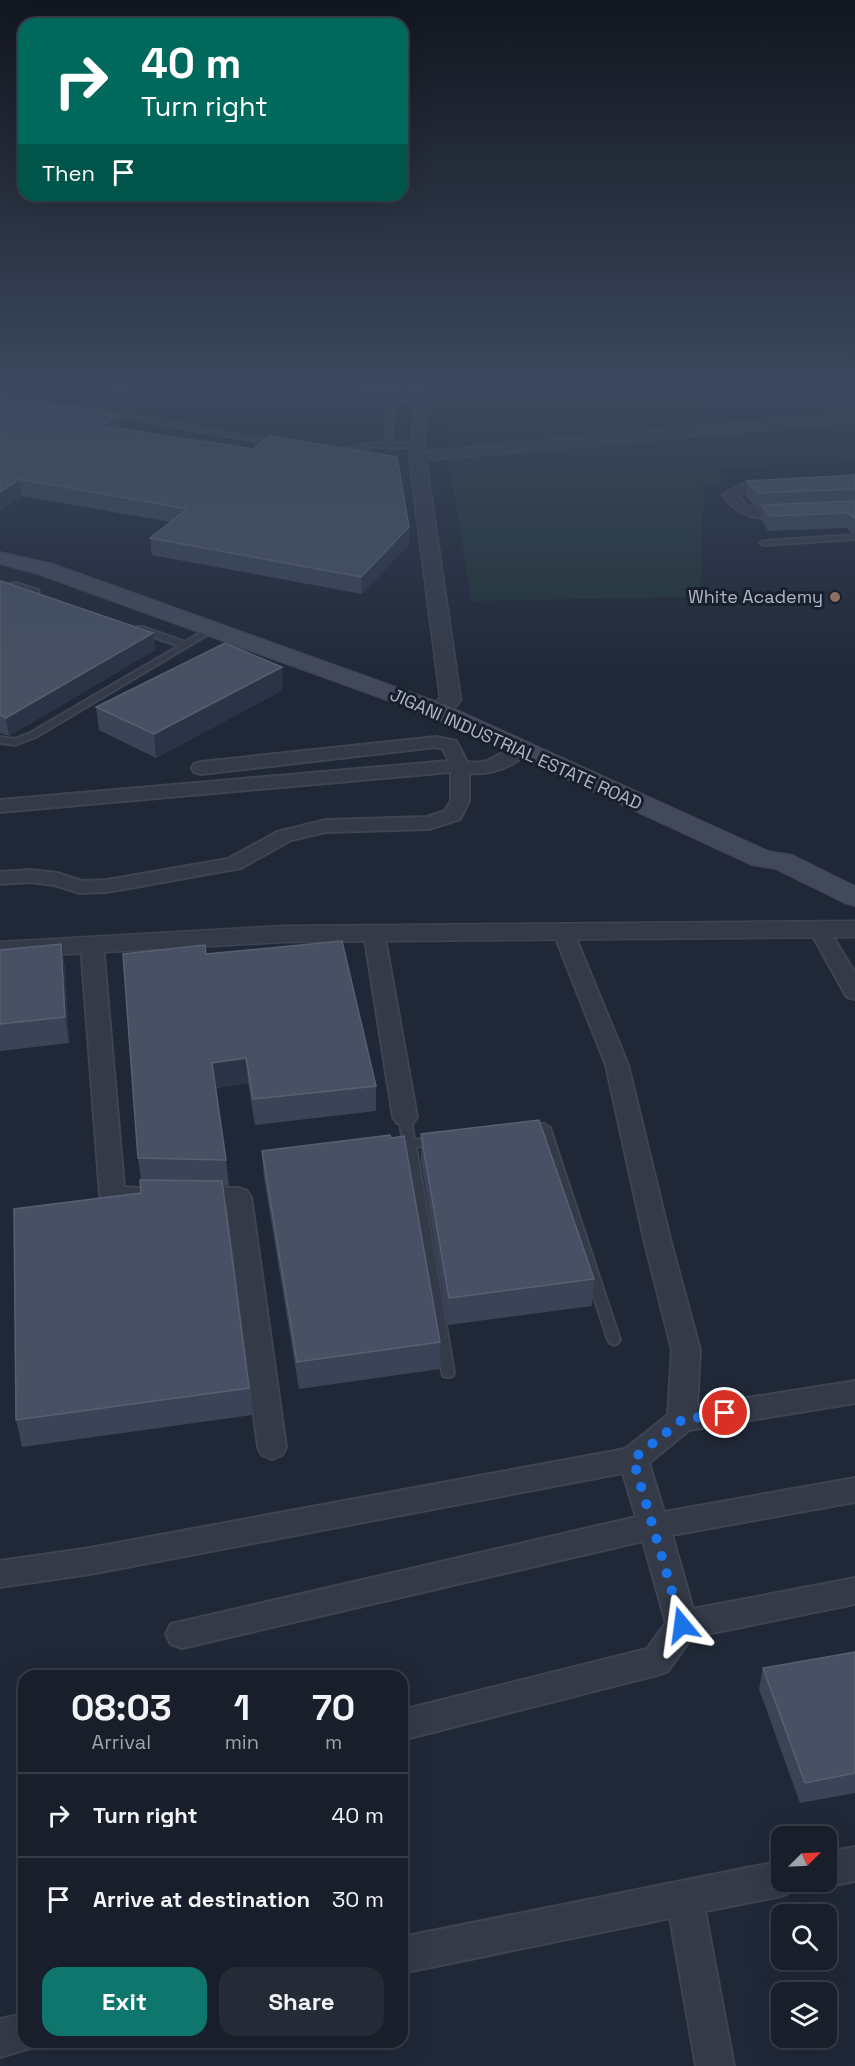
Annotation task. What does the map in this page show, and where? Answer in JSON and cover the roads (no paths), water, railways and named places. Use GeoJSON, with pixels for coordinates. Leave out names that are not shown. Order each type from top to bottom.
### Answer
{"type":"FeatureCollection","features":[{"type":"Feature","properties":{"kind":"main road","name":"JIGANI INDUSTRIAL ESTATE ROAD"},"geometry":{"type":"LineString","coordinates":[[0,545],[47,557],[444,705],[740,834],[774,851],[783,861]]}},
{"type":"Feature","properties":{"kind":"main road","name":"JIGANI INDUSTRIAL ESTATE ROAD"},"geometry":{"type":"LineString","coordinates":[[0,558],[45,569],[213,630],[444,705],[520,749],[762,859],[783,861],[855,897]]}},
{"type":"Feature","properties":{"kind":"street"},"geometry":{"type":"LineString","coordinates":[[421,484],[444,705]]}},
{"type":"Feature","properties":{"kind":"street"},"geometry":{"type":"LineString","coordinates":[[788,486],[742,488],[730,495],[736,506],[753,514],[809,511]]}},
{"type":"Feature","properties":{"kind":"street"},"geometry":{"type":"LineString","coordinates":[[0,878],[30,876],[57,879],[80,887],[107,886],[234,864],[284,836],[326,826],[429,823],[453,815],[460,801],[460,766],[450,745],[436,742],[201,768]]}},
{"type":"Feature","properties":{"kind":"street"},"geometry":{"type":"LineString","coordinates":[[0,806],[460,766],[480,770],[493,769],[520,749]]}},
{"type":"Feature","properties":{"kind":"street"},"geometry":{"type":"LineString","coordinates":[[819,929],[855,992]]}},
{"type":"Feature","properties":{"kind":"street"},"geometry":{"type":"LineString","coordinates":[[0,950],[284,934],[855,929]]}},
{"type":"Feature","properties":{"kind":"street"},"geometry":{"type":"LineString","coordinates":[[563,931],[617,1065],[657,1239],[686,1350],[682,1420]]}},
{"type":"Feature","properties":{"kind":"street"},"geometry":{"type":"LineString","coordinates":[[374,933],[405,1117]]}},
{"type":"Feature","properties":{"kind":"street"},"geometry":{"type":"LineString","coordinates":[[92,945],[112,1195],[238,1197],[272,1447]]}},
{"type":"Feature","properties":{"kind":"street"},"geometry":{"type":"LineString","coordinates":[[0,1574],[90,1561],[633,1459],[682,1420],[855,1392]]}},
{"type":"Feature","properties":{"kind":"street"},"geometry":{"type":"LineString","coordinates":[[633,1459],[682,1625]]}},
{"type":"Feature","properties":{"kind":"street"},"geometry":{"type":"LineString","coordinates":[[182,1634],[654,1526],[855,1490]]}},
{"type":"Feature","properties":{"kind":"street"},"geometry":{"type":"LineString","coordinates":[[408,1723],[657,1660],[682,1625],[855,1592]]}},
{"type":"Feature","properties":{"kind":"street"},"geometry":{"type":"LineString","coordinates":[[837,1868],[855,1864]]}},
{"type":"Feature","properties":{"kind":"street"},"geometry":{"type":"LineString","coordinates":[[408,1954],[771,1880]]}},
{"type":"Feature","properties":{"kind":"street"},"geometry":{"type":"LineString","coordinates":[[684,1897],[715,2066]]}},
{"type":"Feature","properties":{"kind":"street"},"geometry":{"type":"LineString","coordinates":[[0,2038],[18,2034]]}},
{"type":"Feature","properties":{"kind":"lane"},"geometry":{"type":"LineString","coordinates":[[764,543],[855,537]]}},
{"type":"Feature","properties":{"kind":"lane"},"geometry":{"type":"LineString","coordinates":[[0,587],[16,585],[38,593]]}},
{"type":"Feature","properties":{"kind":"lane"},"geometry":{"type":"LineString","coordinates":[[129,625],[185,645]]}},
{"type":"Feature","properties":{"kind":"lane"},"geometry":{"type":"LineString","coordinates":[[0,740],[15,742],[33,735],[213,630]]}},
{"type":"Feature","properties":{"kind":"lane"},"geometry":{"type":"LineString","coordinates":[[405,1117],[448,1372]]}},
{"type":"Feature","properties":{"kind":"lane"},"geometry":{"type":"LineString","coordinates":[[516,1130],[544,1128],[614,1340]]}},
{"type":"Feature","properties":{"kind":"lane"},"geometry":{"type":"LineString","coordinates":[[376,1148],[445,1139]]}},
{"type":"Feature","properties":{"kind":"place","name":"White Academy"},"geometry":{"type":"Point","coordinates":[835,597]}}]}
